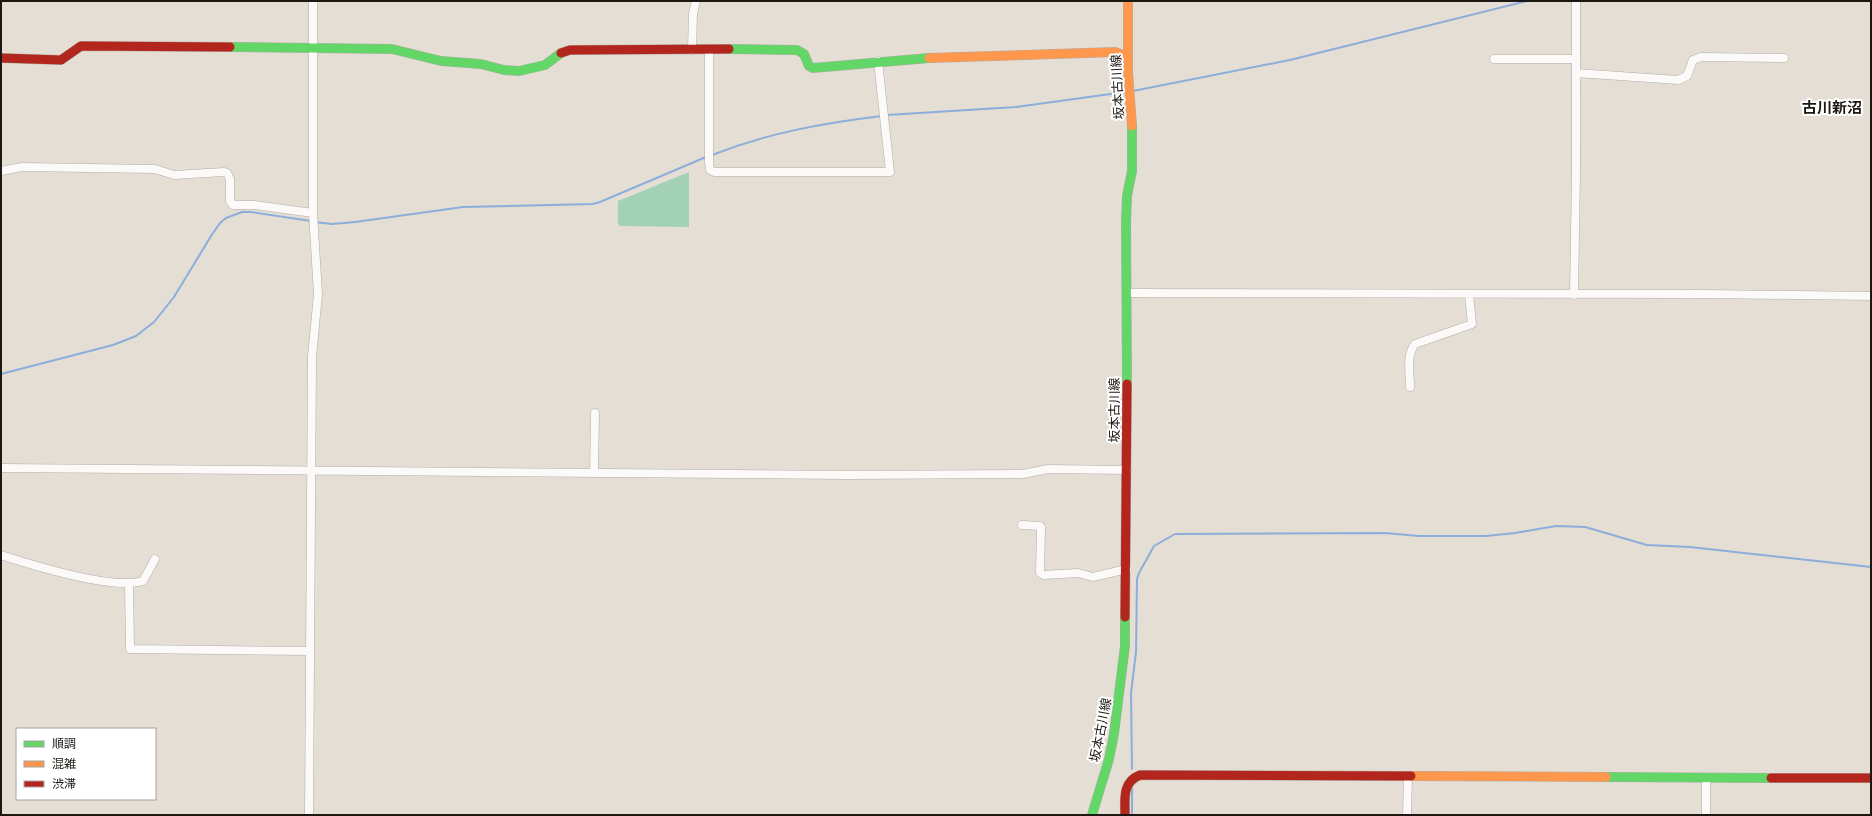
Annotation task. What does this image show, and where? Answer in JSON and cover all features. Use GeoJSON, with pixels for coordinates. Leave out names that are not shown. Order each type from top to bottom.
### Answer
{"type":"FeatureCollection","features":[{"type":"Feature","properties":{"kind":"street"},"geometry":{"type":"LineString","coordinates":[[309,815],[312,357],[318,294],[314,220],[313,1]]}},
{"type":"Feature","properties":{"kind":"street"},"geometry":{"type":"LineString","coordinates":[[692,50],[693,14],[696,1]]}},
{"type":"Feature","properties":{"kind":"street","name":"坂本古川線"},"geometry":{"type":"LineString","coordinates":[[1092,815],[1109,759],[1118,708],[1125,646],[1127,569],[1126,222],[1127,196],[1132,171],[1131,98],[1128,73],[1128,1]]}},
{"type":"Feature","properties":{"kind":"street"},"geometry":{"type":"LineString","coordinates":[[1574,295],[1576,1]]}},
{"type":"Feature","properties":{"kind":"street"},"geometry":{"type":"LineString","coordinates":[[1,58],[58,60],[65,58],[76,48],[82,46],[314,47],[392,49],[441,61],[481,64],[504,70],[520,71],[545,65],[559,54],[570,50],[709,50],[753,48],[796,50],[804,54],[809,66],[813,68],[878,61],[981,55],[1115,52],[1128,57]]}},
{"type":"Feature","properties":{"kind":"street"},"geometry":{"type":"LineString","coordinates":[[709,50],[709,163],[710,170],[714,172],[890,172],[878,61]]}},
{"type":"Feature","properties":{"kind":"street"},"geometry":{"type":"LineString","coordinates":[[1576,73],[1678,80],[1687,76],[1693,60],[1701,57],[1784,58]]}},
{"type":"Feature","properties":{"kind":"street"},"geometry":{"type":"LineString","coordinates":[[1494,59],[1576,60]]}},
{"type":"Feature","properties":{"kind":"street"},"geometry":{"type":"LineString","coordinates":[[1,171],[22,167],[155,169],[174,175],[224,172],[228,173],[230,179],[230,201],[233,205],[254,205],[314,220]]}},
{"type":"Feature","properties":{"kind":"street"},"geometry":{"type":"LineString","coordinates":[[1127,293],[1871,296]]}},
{"type":"Feature","properties":{"kind":"street"},"geometry":{"type":"LineString","coordinates":[[1410,387],[1410,356],[1412,348],[1415,344],[1472,324],[1469,294]]}},
{"type":"Feature","properties":{"kind":"street"},"geometry":{"type":"LineString","coordinates":[[594,473],[595,413]]}},
{"type":"Feature","properties":{"kind":"street"},"geometry":{"type":"LineString","coordinates":[[1,468],[311,472],[1007,474],[1023,474],[1048,469],[1127,470]]}},
{"type":"Feature","properties":{"kind":"street"},"geometry":{"type":"LineString","coordinates":[[1022,526],[1041,527],[1040,573],[1043,575],[1078,573],[1093,577],[1127,569]]}},
{"type":"Feature","properties":{"kind":"street"},"geometry":{"type":"LineString","coordinates":[[1,555],[30,564],[89,578],[129,584],[142,581],[155,559]]}},
{"type":"Feature","properties":{"kind":"street"},"geometry":{"type":"LineString","coordinates":[[129,584],[130,649],[310,651]]}},
{"type":"Feature","properties":{"kind":"street"},"geometry":{"type":"LineString","coordinates":[[1125,815],[1125,788],[1130,779],[1140,774],[1408,777],[1871,778]]}},
{"type":"Feature","properties":{"kind":"street"},"geometry":{"type":"LineString","coordinates":[[1407,815],[1408,777]]}},
{"type":"Feature","properties":{"kind":"street"},"geometry":{"type":"LineString","coordinates":[[1706,778],[1706,815]]}},
{"type":"Feature","properties":{"kind":"green space"},"geometry":{"type":"Polygon","coordinates":[[[689,172],[689,227],[620,226],[618,223],[618,201],[689,172]]]}},
{"type":"Feature","properties":{"kind":"waterway"},"geometry":{"type":"LineString","coordinates":[[1133,91],[1290,60],[1527,1]]}},
{"type":"Feature","properties":{"kind":"waterway"},"geometry":{"type":"LineString","coordinates":[[887,115],[1016,107],[1125,92]]}},
{"type":"Feature","properties":{"kind":"waterway"},"geometry":{"type":"LineString","coordinates":[[712,155],[733,147],[796,130],[882,116]]}},
{"type":"Feature","properties":{"kind":"waterway"},"geometry":{"type":"LineString","coordinates":[[315,222],[332,224],[355,222],[463,207],[593,204],[706,157]]}},
{"type":"Feature","properties":{"kind":"waterway"},"geometry":{"type":"LineString","coordinates":[[1,374],[113,345],[136,336],[154,322],[174,297],[211,236],[220,223],[226,218],[242,212],[251,212],[311,221]]}},
{"type":"Feature","properties":{"kind":"waterway"},"geometry":{"type":"LineString","coordinates":[[1132,769],[1131,693],[1136,652],[1137,579],[1154,546],[1175,534],[1385,533],[1419,536],[1486,536],[1556,526],[1585,527],[1647,545],[1690,547],[1871,567]]}},
{"type":"Feature","properties":{"kind":"waterway"},"geometry":{"type":"LineString","coordinates":[[1132,787],[1132,815]]}},
{"type":"Feature","properties":{"kind":"traffic: fast"},"geometry":{"type":"LineString","coordinates":[[230,47],[392,49],[441,61],[481,64],[504,70],[519,71],[545,65],[561,53]]}},
{"type":"Feature","properties":{"kind":"traffic: fast"},"geometry":{"type":"LineString","coordinates":[[729,49],[797,50],[804,54],[809,66],[813,68],[929,58]]}},
{"type":"Feature","properties":{"kind":"traffic: fast"},"geometry":{"type":"LineString","coordinates":[[1127,384],[1126,222],[1127,196],[1132,171],[1132,126]]}},
{"type":"Feature","properties":{"kind":"traffic: fast"},"geometry":{"type":"LineString","coordinates":[[1092,815],[1109,759],[1114,734],[1125,646],[1125,617]]}},
{"type":"Feature","properties":{"kind":"traffic: fast"},"geometry":{"type":"LineString","coordinates":[[1606,777],[1771,778]]}},
{"type":"Feature","properties":{"kind":"traffic: slow"},"geometry":{"type":"LineString","coordinates":[[1128,1],[1128,73],[1132,126]]}},
{"type":"Feature","properties":{"kind":"traffic: slow"},"geometry":{"type":"LineString","coordinates":[[929,58],[1115,52],[1128,57]]}},
{"type":"Feature","properties":{"kind":"traffic: slow"},"geometry":{"type":"LineString","coordinates":[[1411,776],[1606,777]]}},
{"type":"Feature","properties":{"kind":"traffic: jam"},"geometry":{"type":"LineString","coordinates":[[1,58],[61,60],[81,46],[230,47]]}},
{"type":"Feature","properties":{"kind":"traffic: jam"},"geometry":{"type":"LineString","coordinates":[[561,53],[570,50],[729,49]]}},
{"type":"Feature","properties":{"kind":"traffic: jam"},"geometry":{"type":"LineString","coordinates":[[1125,617],[1127,384]]}},
{"type":"Feature","properties":{"kind":"traffic: jam"},"geometry":{"type":"LineString","coordinates":[[1125,815],[1125,797],[1127,787],[1134,778],[1140,775],[1411,776]]}},
{"type":"Feature","properties":{"kind":"traffic: jam"},"geometry":{"type":"LineString","coordinates":[[1771,778],[1871,778]]}},
{"type":"Feature","properties":{"kind":"district","name":"古川新沼"},"geometry":{"type":"Point","coordinates":[1832,108]}}]}
